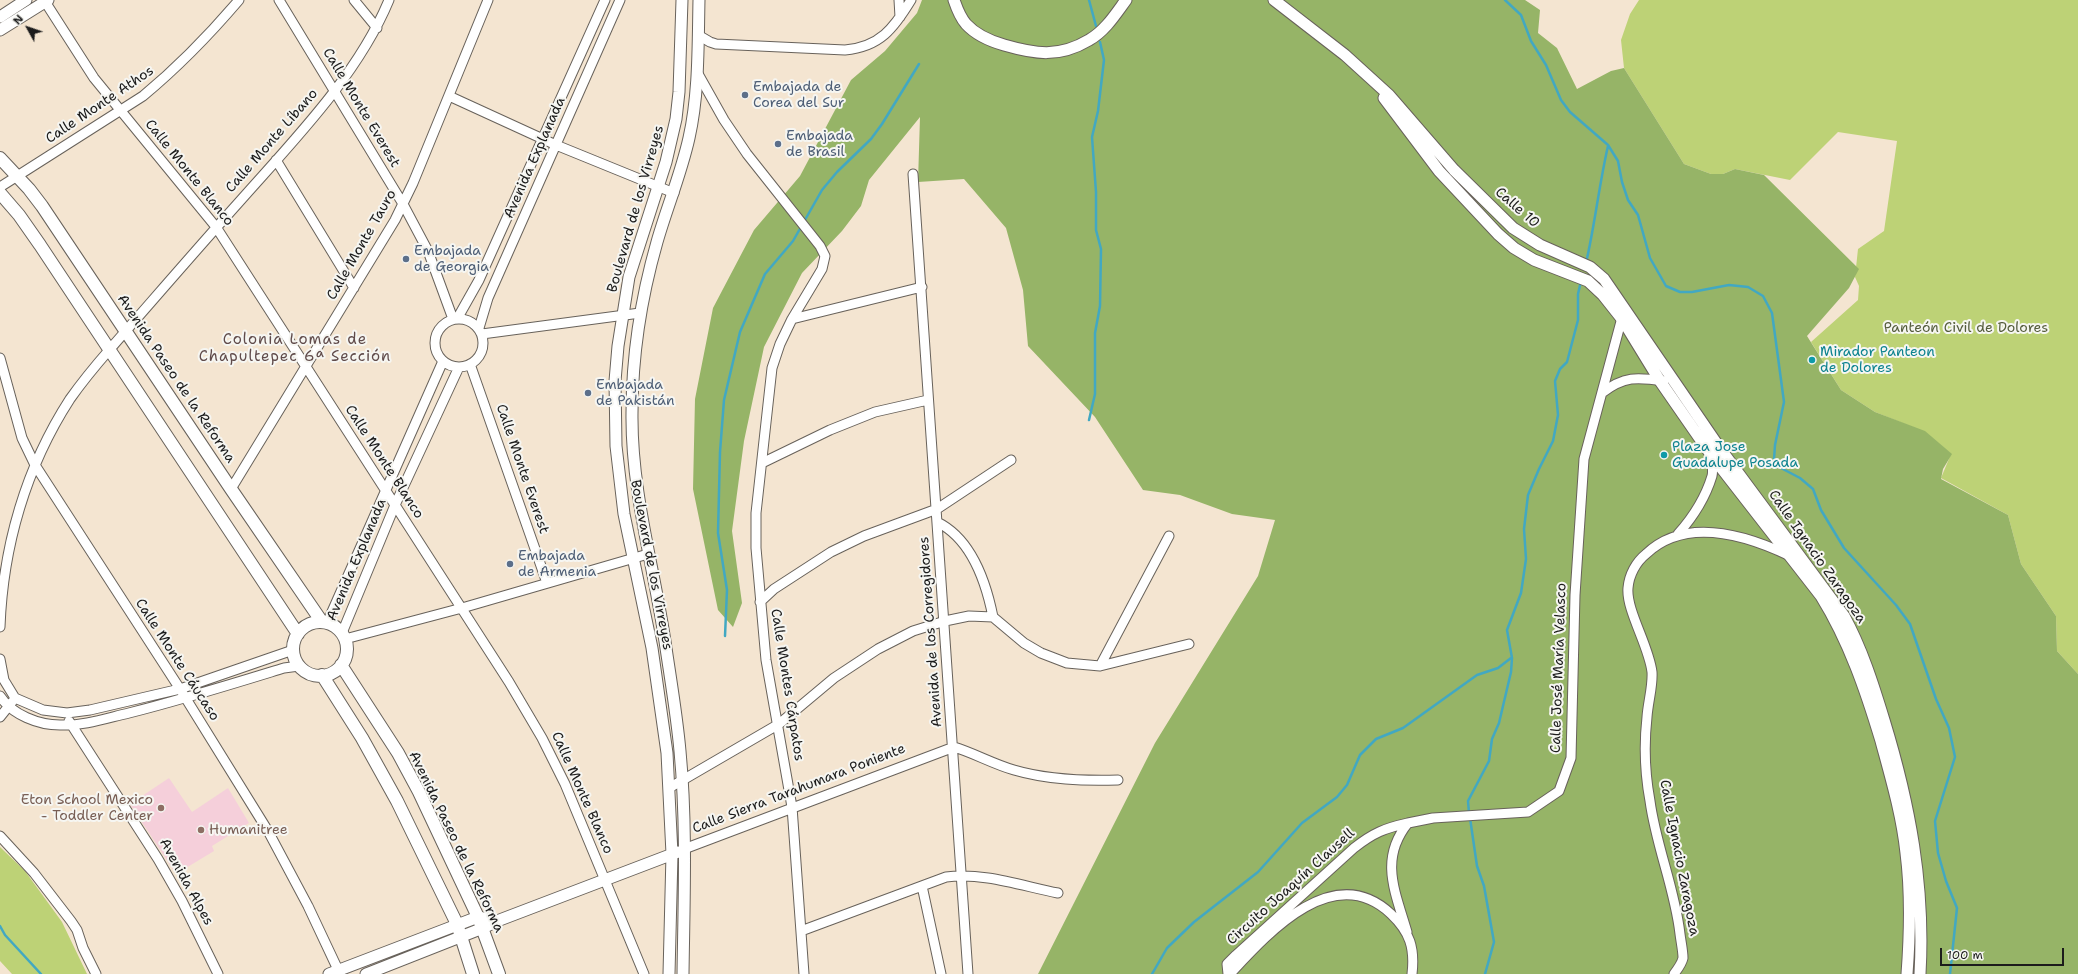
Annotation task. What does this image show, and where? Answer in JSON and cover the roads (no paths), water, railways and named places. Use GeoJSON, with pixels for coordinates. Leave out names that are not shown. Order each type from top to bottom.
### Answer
{"type":"FeatureCollection","features":[{"type":"Feature","properties":{"kind":"main road","name":"Avenida Paseo de la Reforma"},"geometry":{"type":"LineString","coordinates":[[0,158],[18,175],[42,206],[231,489],[325,622]]}},
{"type":"Feature","properties":{"kind":"main road"},"geometry":{"type":"LineString","coordinates":[[0,193],[19,215],[110,349],[298,634]]}},
{"type":"Feature","properties":{"kind":"main road"},"geometry":{"type":"LineString","coordinates":[[325,622],[343,636],[346,652],[341,665],[336,670],[322,675],[306,671],[299,666],[293,650],[298,634],[304,627],[313,623],[325,622]]}},
{"type":"Feature","properties":{"kind":"main road","name":"Avenida Paseo de la Reforma"},"geometry":{"type":"LineString","coordinates":[[341,665],[398,753],[419,792],[481,922],[499,974]]}},
{"type":"Feature","properties":{"kind":"main road"},"geometry":{"type":"LineString","coordinates":[[322,675],[362,738],[397,801],[457,924],[473,974]]}},
{"type":"Feature","properties":{"kind":"street"},"geometry":{"type":"LineString","coordinates":[[0,17],[26,0]]}},
{"type":"Feature","properties":{"kind":"street","name":"Calle Monte Athos"},"geometry":{"type":"LineString","coordinates":[[0,187],[120,111],[162,80],[239,0]]}},
{"type":"Feature","properties":{"kind":"street","name":"Calle Monte Everest"},"geometry":{"type":"LineString","coordinates":[[279,0],[403,204],[428,251],[455,319]]}},
{"type":"Feature","properties":{"kind":"street"},"geometry":{"type":"LineString","coordinates":[[354,0],[377,28]]}},
{"type":"Feature","properties":{"kind":"street","name":"Calle Monte Líbano"},"geometry":{"type":"LineString","coordinates":[[0,627],[4,577],[20,503],[48,437],[71,398],[126,330],[276,160],[351,69],[377,28],[389,0]]}},
{"type":"Feature","properties":{"kind":"street","name":"Calle Monte Tauro"},"geometry":{"type":"LineString","coordinates":[[231,489],[354,288],[403,204],[488,0]]}},
{"type":"Feature","properties":{"kind":"street","name":"Avenida Explanada"},"geometry":{"type":"LineString","coordinates":[[455,319],[473,292],[544,140],[605,0]]}},
{"type":"Feature","properties":{"kind":"street","name":"Avenida Explanada"},"geometry":{"type":"LineString","coordinates":[[480,331],[488,298],[620,0]]}},
{"type":"Feature","properties":{"kind":"street","name":"Boulevard de los Virreyes"},"geometry":{"type":"LineString","coordinates":[[669,974],[672,854],[667,753],[652,648],[632,559],[624,514],[616,446],[615,381],[629,277],[658,188],[676,119],[679,92],[682,0]]}},
{"type":"Feature","properties":{"kind":"street","name":"Boulevard de los Virreyes"},"geometry":{"type":"LineString","coordinates":[[683,974],[684,849],[680,751],[666,645],[648,554],[632,444],[633,371],[640,313],[658,240],[674,193],[690,135],[696,71],[698,0]]}},
{"type":"Feature","properties":{"kind":"street"},"geometry":{"type":"LineString","coordinates":[[899,0],[900,17]]}},
{"type":"Feature","properties":{"kind":"street"},"geometry":{"type":"LineString","coordinates":[[698,35],[716,44],[861,49],[876,41],[900,17],[911,0]]}},
{"type":"Feature","properties":{"kind":"street"},"geometry":{"type":"LineString","coordinates":[[954,0],[958,12],[966,24],[992,41],[1030,53],[1053,53],[1074,47],[1090,40],[1106,26],[1126,0]]}},
{"type":"Feature","properties":{"kind":"street","name":"Calle 10"},"geometry":{"type":"LineString","coordinates":[[1274,0],[1345,55],[1389,95],[1454,170],[1513,228],[1540,245],[1585,265],[1604,279],[1625,307],[1676,384]]}},
{"type":"Feature","properties":{"kind":"street"},"geometry":{"type":"LineString","coordinates":[[0,30],[46,1]]}},
{"type":"Feature","properties":{"kind":"street","name":"Calle Monte Blanco"},"geometry":{"type":"LineString","coordinates":[[46,1],[94,78],[216,227],[509,682],[542,738],[565,784],[644,974]]}},
{"type":"Feature","properties":{"kind":"street","name":"Calle Montes Cárpatos"},"geometry":{"type":"LineString","coordinates":[[696,71],[728,126],[777,193],[820,246],[825,256],[822,269],[792,319],[780,344],[772,368],[756,520],[756,548],[766,660],[779,724],[792,807],[804,974]]}},
{"type":"Feature","properties":{"kind":"street","name":"Calle 10"},"geometry":{"type":"LineString","coordinates":[[1372,81],[1401,123],[1438,170],[1498,234],[1514,248],[1534,260],[1584,279],[1603,295],[1622,319],[1660,381]]}},
{"type":"Feature","properties":{"kind":"street"},"geometry":{"type":"LineString","coordinates":[[449,96],[544,140],[658,188],[674,193]]}},
{"type":"Feature","properties":{"kind":"street"},"geometry":{"type":"LineString","coordinates":[[276,160],[354,288]]}},
{"type":"Feature","properties":{"kind":"street","name":"Avenida de los Corregidores"},"geometry":{"type":"LineString","coordinates":[[912,174],[922,288],[928,400],[954,747],[968,974]]}},
{"type":"Feature","properties":{"kind":"street"},"geometry":{"type":"LineString","coordinates":[[792,319],[922,288]]}},
{"type":"Feature","properties":{"kind":"street","name":"Calle José María Velasco"},"geometry":{"type":"LineString","coordinates":[[1408,823],[1439,818],[1508,815],[1528,812],[1560,791],[1571,758],[1574,632],[1584,459],[1625,307]]}},
{"type":"Feature","properties":{"kind":"street"},"geometry":{"type":"LineString","coordinates":[[480,331],[640,313]]}},
{"type":"Feature","properties":{"kind":"street"},"geometry":{"type":"LineString","coordinates":[[455,319],[467,320],[480,331],[483,348],[480,354],[470,364],[459,367],[450,366],[443,361],[435,348],[435,341],[441,327],[455,319]]}},
{"type":"Feature","properties":{"kind":"street","name":"Calle Monte Cáucaso"},"geometry":{"type":"LineString","coordinates":[[0,358],[22,438],[35,465],[180,689],[268,831],[308,906],[336,973]]}},
{"type":"Feature","properties":{"kind":"street","name":"Avenida Explanada"},"geometry":{"type":"LineString","coordinates":[[325,622],[443,361]]}},
{"type":"Feature","properties":{"kind":"street","name":"Calle Monte Everest"},"geometry":{"type":"LineString","coordinates":[[470,364],[547,583]]}},
{"type":"Feature","properties":{"kind":"street","name":"Avenida Explanada"},"geometry":{"type":"LineString","coordinates":[[343,636],[395,505],[459,367]]}},
{"type":"Feature","properties":{"kind":"street"},"geometry":{"type":"LineString","coordinates":[[1602,393],[1624,380],[1639,378],[1676,384]]}},
{"type":"Feature","properties":{"kind":"street","name":"Calle Ignacio Zaragoza"},"geometry":{"type":"LineString","coordinates":[[1660,381],[1844,616],[1859,645],[1900,771],[1915,843],[1919,886],[1920,974]]}},
{"type":"Feature","properties":{"kind":"street","name":"Calle Ignacio Zaragoza"},"geometry":{"type":"LineString","coordinates":[[1676,384],[1715,452],[1790,556],[1821,596],[1842,633],[1869,701],[1892,781],[1907,867],[1907,974]]}},
{"type":"Feature","properties":{"kind":"street"},"geometry":{"type":"LineString","coordinates":[[762,463],[830,430],[875,412],[928,400]]}},
{"type":"Feature","properties":{"kind":"street","name":"Calle Ignacio Zaragoza"},"geometry":{"type":"LineString","coordinates":[[1678,534],[1699,508],[1707,490],[1712,473],[1715,452]]}},
{"type":"Feature","properties":{"kind":"street"},"geometry":{"type":"LineString","coordinates":[[760,602],[774,589],[831,552],[864,536],[937,509],[1011,460]]}},
{"type":"Feature","properties":{"kind":"street"},"geometry":{"type":"LineString","coordinates":[[937,522],[949,528],[961,540],[980,573],[989,596],[993,617],[1014,636],[1040,653],[1067,664],[1100,666],[1189,644]]}},
{"type":"Feature","properties":{"kind":"street","name":"Calle Ignacio Zaragoza"},"geometry":{"type":"LineString","coordinates":[[1674,974],[1683,959],[1677,909],[1650,802],[1646,760],[1647,718],[1652,674],[1650,660],[1629,599],[1628,588],[1632,572],[1639,560],[1656,544],[1678,534],[1705,533],[1747,538],[1790,556]]}},
{"type":"Feature","properties":{"kind":"street"},"geometry":{"type":"LineString","coordinates":[[1100,666],[1169,536]]}},
{"type":"Feature","properties":{"kind":"street"},"geometry":{"type":"LineString","coordinates":[[343,636],[462,608],[648,554]]}},
{"type":"Feature","properties":{"kind":"street"},"geometry":{"type":"LineString","coordinates":[[669,788],[682,782],[779,724],[834,678],[878,649],[913,631],[944,621],[969,616],[993,617]]}},
{"type":"Feature","properties":{"kind":"street"},"geometry":{"type":"LineString","coordinates":[[0,660],[4,680],[15,698],[42,710],[67,713],[90,710],[180,689],[293,650]]}},
{"type":"Feature","properties":{"kind":"street"},"geometry":{"type":"LineString","coordinates":[[3,711],[44,723],[71,725],[94,722],[186,699],[284,668],[299,666]]}},
{"type":"Feature","properties":{"kind":"street"},"geometry":{"type":"LineString","coordinates":[[0,696],[3,711]]}},
{"type":"Feature","properties":{"kind":"street"},"geometry":{"type":"LineString","coordinates":[[3,711],[15,698]]}},
{"type":"Feature","properties":{"kind":"street","name":"Avenida Alpes"},"geometry":{"type":"LineString","coordinates":[[67,713],[71,725],[158,859],[182,901],[218,974]]}},
{"type":"Feature","properties":{"kind":"street"},"geometry":{"type":"LineString","coordinates":[[954,747],[966,750],[983,760],[1015,770],[1051,778],[1087,781],[1118,780]]}},
{"type":"Feature","properties":{"kind":"street","name":"Calle Sierra Tarahumara Poniente"},"geometry":{"type":"LineString","coordinates":[[336,973],[457,924],[496,921],[792,807],[954,747]]}},
{"type":"Feature","properties":{"kind":"street"},"geometry":{"type":"LineString","coordinates":[[1407,932],[1392,875],[1391,858],[1400,834],[1408,823]]}},
{"type":"Feature","properties":{"kind":"street","name":"Circuito Joaquín Clausell"},"geometry":{"type":"LineString","coordinates":[[1229,974],[1227,964],[1354,848],[1370,836],[1386,828],[1408,823]]}},
{"type":"Feature","properties":{"kind":"street"},"geometry":{"type":"LineString","coordinates":[[0,836],[34,873],[72,921],[96,974]]}},
{"type":"Feature","properties":{"kind":"street"},"geometry":{"type":"LineString","coordinates":[[801,931],[946,877],[961,875],[1058,893]]}},
{"type":"Feature","properties":{"kind":"street"},"geometry":{"type":"LineString","coordinates":[[922,886],[941,974]]}},
{"type":"Feature","properties":{"kind":"street","name":"Circuito Joaquín Clausell"},"geometry":{"type":"LineString","coordinates":[[1229,974],[1296,913],[1312,903],[1329,896],[1344,894],[1359,895],[1371,899],[1382,906],[1407,932],[1412,948],[1412,974]]}},
{"type":"Feature","properties":{"kind":"street","name":"Calle Sierra Tarahumara Poniente"},"geometry":{"type":"LineString","coordinates":[[366,974],[461,936],[481,922]]}},
{"type":"Feature","properties":{"kind":"waterway"},"geometry":{"type":"LineString","coordinates":[[1089,0],[1096,26]]}},
{"type":"Feature","properties":{"kind":"waterway"},"geometry":{"type":"LineString","coordinates":[[1505,0],[1521,15],[1531,41],[1546,65],[1561,100],[1570,112],[1608,145],[1618,161],[1622,182],[1628,200],[1638,215],[1650,258],[1666,286],[1680,292],[1692,292],[1729,285],[1748,287],[1763,296],[1772,313],[1784,402],[1775,445],[1774,459],[1779,467],[1800,478],[1813,489],[1821,510],[1844,548],[1896,605],[1910,624],[1936,699],[1949,728],[1955,757],[1935,821],[1938,853],[1946,881],[1957,908],[1950,974]]}},
{"type":"Feature","properties":{"kind":"waterway"},"geometry":{"type":"LineString","coordinates":[[1089,420],[1095,394],[1095,333],[1100,306],[1101,249],[1096,230],[1096,192],[1092,137],[1098,111],[1104,60],[1100,42]]}},
{"type":"Feature","properties":{"kind":"waterway"},"geometry":{"type":"LineString","coordinates":[[725,636],[727,590],[718,533],[720,452],[724,400],[740,332],[765,274],[793,241],[822,190],[837,172],[871,139],[919,64]]}},
{"type":"Feature","properties":{"kind":"waterway"},"geometry":{"type":"LineString","coordinates":[[1586,263],[1608,146]]}},
{"type":"Feature","properties":{"kind":"waterway"},"geometry":{"type":"LineString","coordinates":[[1469,813],[1468,801],[1489,761],[1492,739],[1499,723],[1511,672],[1512,658],[1507,630],[1521,593],[1526,559],[1524,529],[1528,495],[1553,441],[1558,415],[1555,381],[1560,369],[1567,362],[1578,320],[1578,294],[1581,281]]}},
{"type":"Feature","properties":{"kind":"waterway"},"geometry":{"type":"LineString","coordinates":[[1152,974],[1167,948],[1194,922],[1258,872],[1302,823],[1337,797],[1347,785],[1360,755],[1376,739],[1403,728],[1477,675],[1498,668],[1511,658]]}},
{"type":"Feature","properties":{"kind":"waterway"},"geometry":{"type":"LineString","coordinates":[[1470,818],[1477,866],[1484,886],[1494,942],[1485,974]]}},
{"type":"Feature","properties":{"kind":"waterway"},"geometry":{"type":"LineString","coordinates":[[0,926],[5,935],[41,974]]}},
{"type":"Feature","properties":{"kind":"place","name":"Embajada de Corea del Sur"},"geometry":{"type":"Point","coordinates":[745,95]}},
{"type":"Feature","properties":{"kind":"place","name":"Embajada de Brasil"},"geometry":{"type":"Point","coordinates":[778,144]}},
{"type":"Feature","properties":{"kind":"place","name":"Embajada de Georgia"},"geometry":{"type":"Point","coordinates":[406,259]}},
{"type":"Feature","properties":{"kind":"place","name":"Mirador Panteon de Dolores"},"geometry":{"type":"Point","coordinates":[1812,360]}},
{"type":"Feature","properties":{"kind":"place","name":"Embajada de Pakistán"},"geometry":{"type":"Point","coordinates":[588,393]}},
{"type":"Feature","properties":{"kind":"place","name":"Plaza Jose Guadalupe Posada"},"geometry":{"type":"Point","coordinates":[1664,455]}},
{"type":"Feature","properties":{"kind":"place","name":"Embajada de Armenia"},"geometry":{"type":"Point","coordinates":[510,564]}},
{"type":"Feature","properties":{"kind":"place","name":"Eton School Mexico - Toddler Center"},"geometry":{"type":"Point","coordinates":[161,808]}},
{"type":"Feature","properties":{"kind":"place","name":"Humanitree"},"geometry":{"type":"Point","coordinates":[201,830]}},
{"type":"Feature","properties":{"kind":"district","name":"Colonia Lomas de Chapultepec 6ª Sección"},"geometry":{"type":"Point","coordinates":[295,348]}},
{"type":"Feature","properties":{"kind":"park label","name":"Panteón Civil de Dolores"},"geometry":{"type":"Point","coordinates":[1966,328]}}]}
